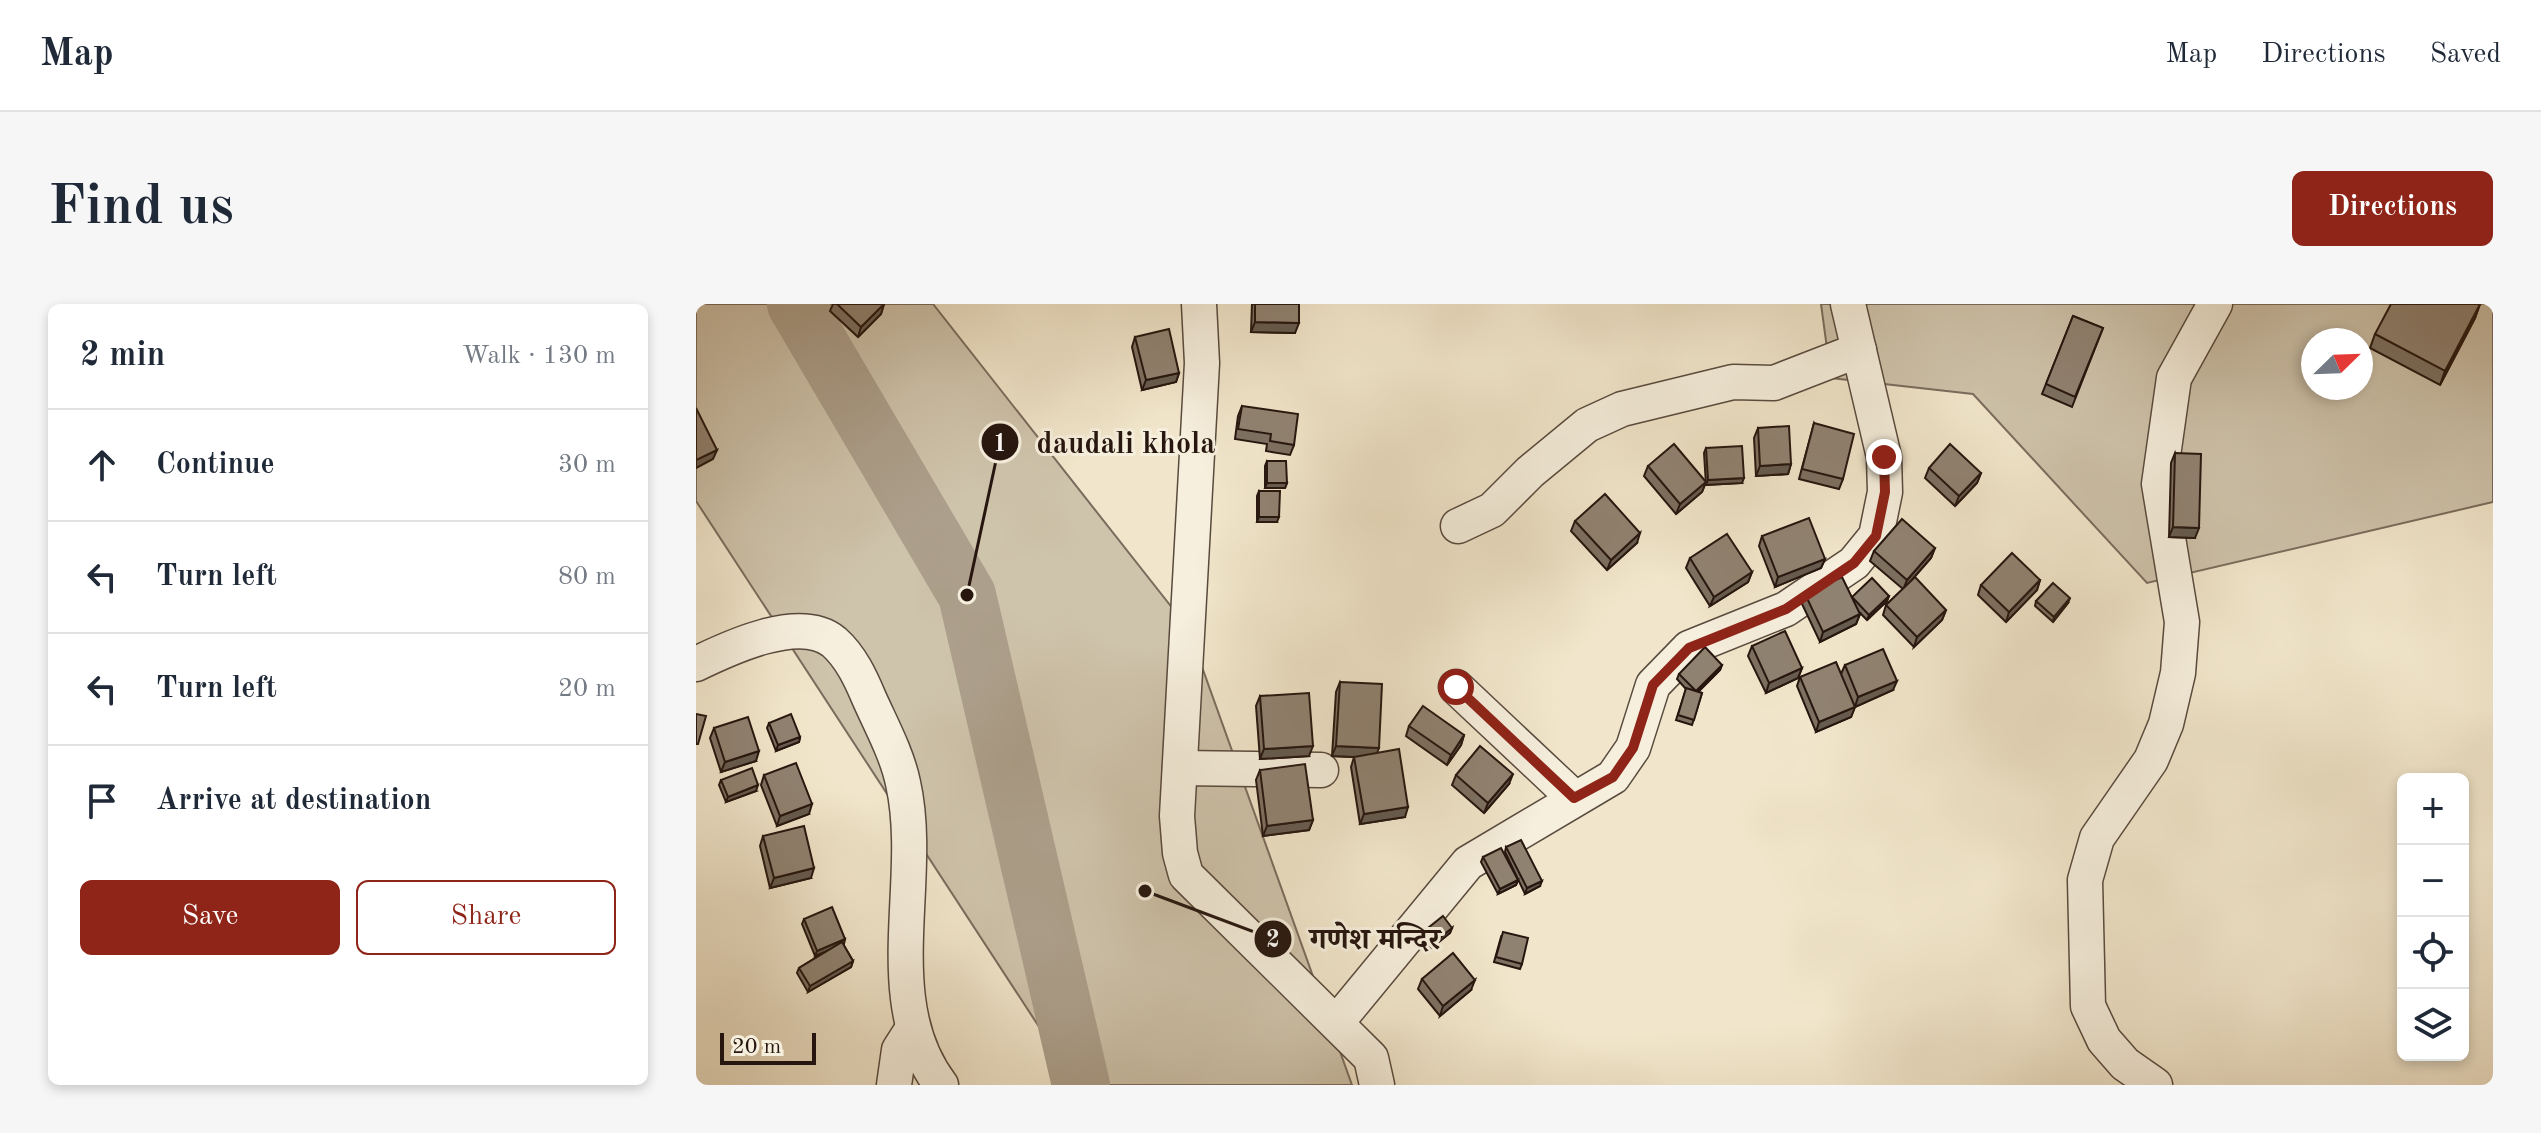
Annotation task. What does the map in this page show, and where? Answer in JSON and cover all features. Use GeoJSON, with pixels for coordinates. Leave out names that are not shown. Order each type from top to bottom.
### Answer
{"type":"FeatureCollection","features":[{"type":"Feature","properties":{"kind":"street"},"geometry":{"type":"LineString","coordinates":[[1199,304],[1202,363],[1177,816],[1180,853],[1186,875],[1234,926],[1371,1058],[1377,1085]]}},
{"type":"Feature","properties":{"kind":"street"},"geometry":{"type":"LineString","coordinates":[[1337,1022],[1468,863],[1613,777],[1633,748],[1653,685],[1689,648],[1786,609],[1854,563],[1876,536],[1885,492],[1884,457],[1848,304]]}},
{"type":"Feature","properties":{"kind":"street"},"geometry":{"type":"LineString","coordinates":[[2155,1085],[2125,1064],[2104,1040],[2088,1006],[2085,880],[2097,838],[2151,760],[2166,724],[2178,673],[2182,622],[2159,484],[2174,378],[2215,304]]}},
{"type":"Feature","properties":{"kind":"street"},"geometry":{"type":"LineString","coordinates":[[1458,526],[1492,510],[1530,472],[1587,425],[1622,409],[1733,382],[1774,383],[1859,350]]}},
{"type":"Feature","properties":{"kind":"street"},"geometry":{"type":"LineString","coordinates":[[696,664],[756,638],[802,632],[833,641],[858,672],[903,783],[908,840],[907,978],[913,1028],[925,1065],[941,1085]]}},
{"type":"Feature","properties":{"kind":"street"},"geometry":{"type":"LineString","coordinates":[[1456,687],[1574,798]]}},
{"type":"Feature","properties":{"kind":"street"},"geometry":{"type":"LineString","coordinates":[[1180,768],[1321,770]]}},
{"type":"Feature","properties":{"kind":"street"},"geometry":{"type":"LineString","coordinates":[[894,1085],[899,1050],[913,1028]]}},
{"type":"Feature","properties":{"kind":"shaded area"},"geometry":{"type":"Polygon","coordinates":[[[696,304],[933,304],[1188,628],[1352,1085],[1077,1085],[696,501],[696,304]]]}},
{"type":"Feature","properties":{"kind":"shaded area"},"geometry":{"type":"Polygon","coordinates":[[[1821,304],[2493,304],[2493,502],[2147,583],[1973,394],[1831,378],[1821,304]]]}},
{"type":"Feature","properties":{"kind":"building"},"geometry":{"type":"Polygon","coordinates":[[[837,304],[884,304],[861,327],[837,304]]]}},
{"type":"Feature","properties":{"kind":"building"},"geometry":{"type":"Polygon","coordinates":[[[1255,304],[1299,304],[1299,323],[1255,322],[1255,304]]]}},
{"type":"Feature","properties":{"kind":"building"},"geometry":{"type":"Polygon","coordinates":[[[2391,304],[2480,304],[2445,371],[2375,334],[2391,304]]]}},
{"type":"Feature","properties":{"kind":"building"},"geometry":{"type":"Polygon","coordinates":[[[2073,316],[2103,328],[2075,397],[2046,384],[2073,316]]]}},
{"type":"Feature","properties":{"kind":"building"},"geometry":{"type":"Polygon","coordinates":[[[1169,329],[1179,373],[1146,380],[1135,337],[1169,329]]]}},
{"type":"Feature","properties":{"kind":"building"},"geometry":{"type":"Polygon","coordinates":[[[1242,406],[1298,414],[1294,445],[1270,441],[1271,434],[1238,429],[1242,406]]]}},
{"type":"Feature","properties":{"kind":"building"},"geometry":{"type":"Polygon","coordinates":[[[696,408],[717,450],[696,460],[696,408]]]}},
{"type":"Feature","properties":{"kind":"building"},"geometry":{"type":"Polygon","coordinates":[[[1814,423],[1854,434],[1843,479],[1802,469],[1814,423]]]}},
{"type":"Feature","properties":{"kind":"building"},"geometry":{"type":"Polygon","coordinates":[[[1789,426],[1791,464],[1760,466],[1758,428],[1789,426]]]}},
{"type":"Feature","properties":{"kind":"building"},"geometry":{"type":"Polygon","coordinates":[[[1674,444],[1706,482],[1680,504],[1648,466],[1674,444]]]}},
{"type":"Feature","properties":{"kind":"building"},"geometry":{"type":"Polygon","coordinates":[[[1950,444],[1981,473],[1959,496],[1929,468],[1950,444]]]}},
{"type":"Feature","properties":{"kind":"building"},"geometry":{"type":"Polygon","coordinates":[[[1742,446],[1744,478],[1708,480],[1706,448],[1742,446]]]}},
{"type":"Feature","properties":{"kind":"building"},"geometry":{"type":"Polygon","coordinates":[[[2175,453],[2201,454],[2199,528],[2173,527],[2175,453]]]}},
{"type":"Feature","properties":{"kind":"building"},"geometry":{"type":"Polygon","coordinates":[[[1267,461],[1286,461],[1287,483],[1267,483],[1267,461]]]}},
{"type":"Feature","properties":{"kind":"building"},"geometry":{"type":"Polygon","coordinates":[[[1259,491],[1280,491],[1279,517],[1259,517],[1259,491]]]}},
{"type":"Feature","properties":{"kind":"building"},"geometry":{"type":"Polygon","coordinates":[[[1605,494],[1640,533],[1611,560],[1575,521],[1605,494]]]}},
{"type":"Feature","properties":{"kind":"building"},"geometry":{"type":"Polygon","coordinates":[[[1809,518],[1825,559],[1778,577],[1762,536],[1809,518]]]}},
{"type":"Feature","properties":{"kind":"building"},"geometry":{"type":"Polygon","coordinates":[[[1902,519],[1935,548],[1907,580],[1874,551],[1902,519]]]}},
{"type":"Feature","properties":{"kind":"building"},"geometry":{"type":"Polygon","coordinates":[[[1727,534],[1752,572],[1714,597],[1690,558],[1727,534]]]}},
{"type":"Feature","properties":{"kind":"building"},"geometry":{"type":"Polygon","coordinates":[[[2012,553],[2040,580],[2009,612],[1981,585],[2012,553]]]}},
{"type":"Feature","properties":{"kind":"building"},"geometry":{"type":"Polygon","coordinates":[[[1842,577],[1860,614],[1823,632],[1805,594],[1842,577]]]}},
{"type":"Feature","properties":{"kind":"building"},"geometry":{"type":"Polygon","coordinates":[[[1915,577],[1946,610],[1917,637],[1886,605],[1915,577]]]}},
{"type":"Feature","properties":{"kind":"building"},"geometry":{"type":"Polygon","coordinates":[[[1872,578],[1889,596],[1869,615],[1852,597],[1872,578]]]}},
{"type":"Feature","properties":{"kind":"building"},"geometry":{"type":"Polygon","coordinates":[[[2053,583],[2070,598],[2054,617],[2036,601],[2053,583]]]}},
{"type":"Feature","properties":{"kind":"building"},"geometry":{"type":"Polygon","coordinates":[[[1785,631],[1802,668],[1769,683],[1752,646],[1785,631]]]}},
{"type":"Feature","properties":{"kind":"building"},"geometry":{"type":"Polygon","coordinates":[[[1705,647],[1722,665],[1696,691],[1679,674],[1705,647]]]}},
{"type":"Feature","properties":{"kind":"building"},"geometry":{"type":"Polygon","coordinates":[[[1883,649],[1897,681],[1858,697],[1845,665],[1883,649]]]}},
{"type":"Feature","properties":{"kind":"building"},"geometry":{"type":"Polygon","coordinates":[[[1836,662],[1855,707],[1819,722],[1800,677],[1836,662]]]}},
{"type":"Feature","properties":{"kind":"building"},"geometry":{"type":"Polygon","coordinates":[[[1340,682],[1382,684],[1379,748],[1336,746],[1340,682]]]}},
{"type":"Feature","properties":{"kind":"building"},"geometry":{"type":"Polygon","coordinates":[[[1686,688],[1702,693],[1694,720],[1678,715],[1686,688]]]}},
{"type":"Feature","properties":{"kind":"building"},"geometry":{"type":"Polygon","coordinates":[[[1309,693],[1313,746],[1264,749],[1260,696],[1309,693]]]}},
{"type":"Feature","properties":{"kind":"building"},"geometry":{"type":"Polygon","coordinates":[[[1423,706],[1464,735],[1451,755],[1409,726],[1423,706]]]}},
{"type":"Feature","properties":{"kind":"building"},"geometry":{"type":"Polygon","coordinates":[[[696,714],[706,716],[698,744],[696,744],[696,714]]]}},
{"type":"Feature","properties":{"kind":"building"},"geometry":{"type":"Polygon","coordinates":[[[791,714],[800,737],[778,745],[769,723],[791,714]]]}},
{"type":"Feature","properties":{"kind":"building"},"geometry":{"type":"Polygon","coordinates":[[[748,717],[759,751],[725,762],[714,728],[748,717]]]}},
{"type":"Feature","properties":{"kind":"building"},"geometry":{"type":"Polygon","coordinates":[[[1480,746],[1513,774],[1488,803],[1456,775],[1480,746]]]}},
{"type":"Feature","properties":{"kind":"building"},"geometry":{"type":"Polygon","coordinates":[[[1399,749],[1408,807],[1364,814],[1354,757],[1399,749]]]}},
{"type":"Feature","properties":{"kind":"building"},"geometry":{"type":"Polygon","coordinates":[[[796,763],[812,804],[780,816],[764,775],[796,763]]]}},
{"type":"Feature","properties":{"kind":"building"},"geometry":{"type":"Polygon","coordinates":[[[1305,764],[1313,820],[1267,826],[1260,770],[1305,764]]]}},
{"type":"Feature","properties":{"kind":"building"},"geometry":{"type":"Polygon","coordinates":[[[752,768],[758,785],[728,797],[721,780],[752,768]]]}},
{"type":"Feature","properties":{"kind":"building"},"geometry":{"type":"Polygon","coordinates":[[[804,826],[814,868],[774,878],[763,836],[804,826]]]}},
{"type":"Feature","properties":{"kind":"building"},"geometry":{"type":"Polygon","coordinates":[[[1521,840],[1542,881],[1527,888],[1506,847],[1521,840]]]}},
{"type":"Feature","properties":{"kind":"building"},"geometry":{"type":"Polygon","coordinates":[[[1501,848],[1518,880],[1500,889],[1483,857],[1501,848]]]}},
{"type":"Feature","properties":{"kind":"building"},"geometry":{"type":"Polygon","coordinates":[[[832,907],[845,939],[817,951],[804,919],[832,907]]]}},
{"type":"Feature","properties":{"kind":"building"},"geometry":{"type":"Polygon","coordinates":[[[1443,916],[1452,928],[1432,944],[1423,932],[1443,916]]]}},
{"type":"Feature","properties":{"kind":"building"},"geometry":{"type":"Polygon","coordinates":[[[1503,932],[1528,938],[1522,964],[1496,957],[1503,932]]]}},
{"type":"Feature","properties":{"kind":"building"},"geometry":{"type":"Polygon","coordinates":[[[842,942],[853,961],[810,986],[799,968],[842,942]]]}},
{"type":"Feature","properties":{"kind":"building"},"geometry":{"type":"Polygon","coordinates":[[[1453,953],[1475,980],[1443,1006],[1422,979],[1453,953]]]}},
{"type":"Feature","properties":{"kind":"waterway"},"geometry":{"type":"LineString","coordinates":[[796,304],[967,595],[1081,1085]]}},
{"type":"Feature","properties":{"kind":"place","name":"daudali khola"},"geometry":{"type":"Point","coordinates":[967,595]}},
{"type":"Feature","properties":{"kind":"place","name":"गणेश मन्दिर"},"geometry":{"type":"Point","coordinates":[1145,891]}},
{"type":"Feature","properties":{"kind":"route"},"geometry":{"type":"LineString","coordinates":[[1456,687],[1574,798],[1613,777],[1633,748],[1653,685],[1689,648],[1786,609],[1854,563],[1876,536],[1885,492],[1884,457]]}}]}
